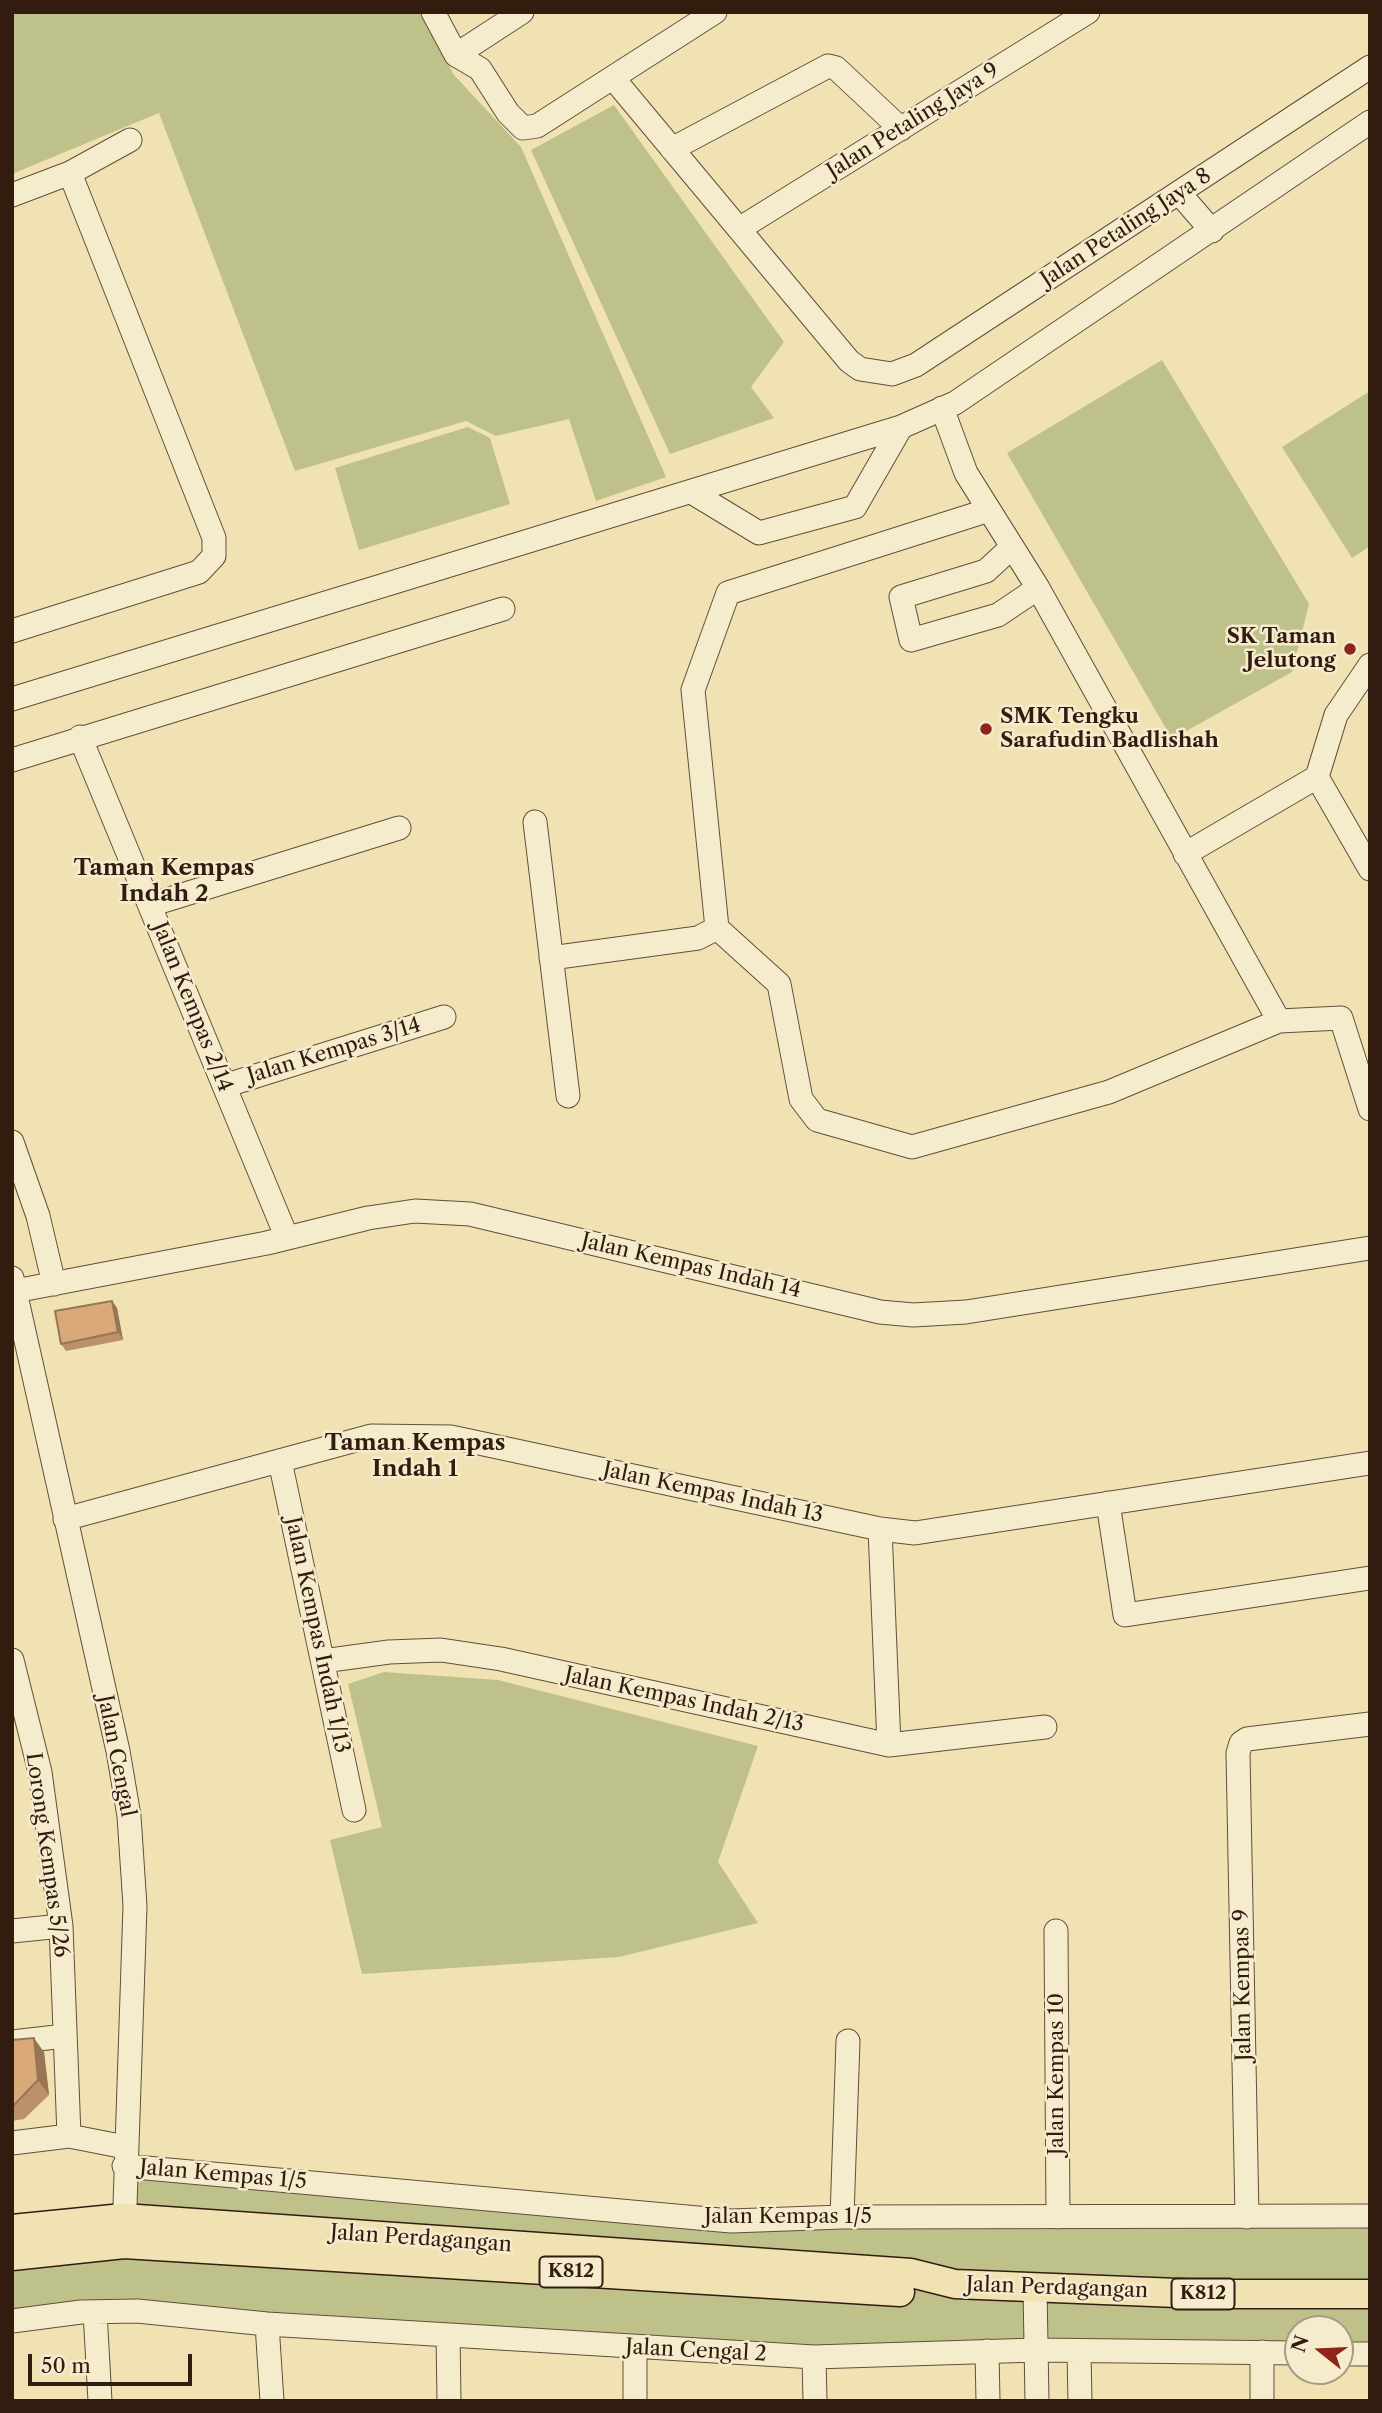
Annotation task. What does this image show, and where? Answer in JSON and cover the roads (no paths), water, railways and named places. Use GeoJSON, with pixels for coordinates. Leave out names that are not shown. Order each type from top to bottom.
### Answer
{"type":"FeatureCollection","features":[{"type":"Feature","properties":{"kind":"main road","name":"Jalan Perdagangan"},"geometry":{"type":"LineString","coordinates":[[12,2229],[124,2231],[910,2292],[955,2284],[1202,2294],[1370,2294]]}},
{"type":"Feature","properties":{"kind":"main road","name":"Jalan Perdagangan"},"geometry":{"type":"LineString","coordinates":[[12,2256],[124,2231]]}},
{"type":"Feature","properties":{"kind":"street"},"geometry":{"type":"LineString","coordinates":[[433,12],[456,55],[480,69],[508,113],[523,128],[537,126],[715,12]]}},
{"type":"Feature","properties":{"kind":"street"},"geometry":{"type":"LineString","coordinates":[[456,55],[522,12]]}},
{"type":"Feature","properties":{"kind":"street","name":"Jalan Petaling Jaya 9"},"geometry":{"type":"LineString","coordinates":[[739,229],[1088,12]]}},
{"type":"Feature","properties":{"kind":"street"},"geometry":{"type":"LineString","coordinates":[[672,149],[828,66],[836,68],[901,129]]}},
{"type":"Feature","properties":{"kind":"street","name":"Jalan Petaling Jaya 8"},"geometry":{"type":"LineString","coordinates":[[739,229],[849,361],[860,369],[892,374],[916,365],[1370,67]]}},
{"type":"Feature","properties":{"kind":"street"},"geometry":{"type":"LineString","coordinates":[[613,78],[739,229]]}},
{"type":"Feature","properties":{"kind":"street"},"geometry":{"type":"LineString","coordinates":[[12,699],[693,493],[901,427],[943,408],[1370,122]]}},
{"type":"Feature","properties":{"kind":"street"},"geometry":{"type":"LineString","coordinates":[[12,195],[70,173],[130,140]]}},
{"type":"Feature","properties":{"kind":"street"},"geometry":{"type":"LineString","coordinates":[[12,631],[199,572],[214,556],[214,538],[70,173]]}},
{"type":"Feature","properties":{"kind":"street"},"geometry":{"type":"LineString","coordinates":[[1180,194],[1212,230]]}},
{"type":"Feature","properties":{"kind":"street"},"geometry":{"type":"LineString","coordinates":[[943,408],[966,473],[1038,589],[1279,1021]]}},
{"type":"Feature","properties":{"kind":"street"},"geometry":{"type":"LineString","coordinates":[[693,493],[759,533],[855,507],[901,427]]}},
{"type":"Feature","properties":{"kind":"street"},"geometry":{"type":"LineString","coordinates":[[989,510],[728,593],[693,690],[717,928],[779,984],[801,1099],[817,1120],[912,1147],[1109,1092],[1279,1021],[1341,1018],[1370,1109]]}},
{"type":"Feature","properties":{"kind":"street"},"geometry":{"type":"LineString","coordinates":[[1012,547],[986,571],[901,597],[911,640],[998,615],[1038,589]]}},
{"type":"Feature","properties":{"kind":"street"},"geometry":{"type":"LineString","coordinates":[[12,760],[503,609]]}},
{"type":"Feature","properties":{"kind":"street"},"geometry":{"type":"LineString","coordinates":[[1185,854],[1317,777],[1336,715],[1370,665]]}},
{"type":"Feature","properties":{"kind":"street","name":"Jalan Kempas 2/14"},"geometry":{"type":"LineString","coordinates":[[80,737],[287,1238]]}},
{"type":"Feature","properties":{"kind":"street"},"geometry":{"type":"LineString","coordinates":[[1317,777],[1370,869]]}},
{"type":"Feature","properties":{"kind":"street"},"geometry":{"type":"LineString","coordinates":[[535,822],[568,1096]]}},
{"type":"Feature","properties":{"kind":"street"},"geometry":{"type":"LineString","coordinates":[[150,905],[399,828]]}},
{"type":"Feature","properties":{"kind":"street"},"geometry":{"type":"LineString","coordinates":[[551,958],[698,937],[717,928]]}},
{"type":"Feature","properties":{"kind":"street","name":"Jalan Kempas 3/14"},"geometry":{"type":"LineString","coordinates":[[224,1086],[444,1017]]}},
{"type":"Feature","properties":{"kind":"street"},"geometry":{"type":"LineString","coordinates":[[12,1142],[38,1216],[54,1284]]}},
{"type":"Feature","properties":{"kind":"street","name":"Jalan Kempas Indah 14"},"geometry":{"type":"LineString","coordinates":[[14,1285],[54,1284],[287,1238],[368,1218],[415,1211],[470,1213],[880,1311],[913,1315],[966,1312],[1370,1248]]}},
{"type":"Feature","properties":{"kind":"street","name":"Jalan Cengal"},"geometry":{"type":"LineString","coordinates":[[14,1285],[118,1751],[132,1854],[135,1906],[124,2231]]}},
{"type":"Feature","properties":{"kind":"street","name":"Jalan Kempas Indah 13"},"geometry":{"type":"LineString","coordinates":[[65,1519],[371,1436],[451,1437],[880,1529],[915,1533],[1370,1463]]}},
{"type":"Feature","properties":{"kind":"street","name":"Jalan Kempas Indah 1/13"},"geometry":{"type":"LineString","coordinates":[[280,1461],[354,1810]]}},
{"type":"Feature","properties":{"kind":"street"},"geometry":{"type":"LineString","coordinates":[[1108,1503],[1125,1615],[1370,1578]]}},
{"type":"Feature","properties":{"kind":"street"},"geometry":{"type":"LineString","coordinates":[[880,1529],[889,1745]]}},
{"type":"Feature","properties":{"kind":"street","name":"Jalan Kempas Indah 2/13"},"geometry":{"type":"LineString","coordinates":[[323,1661],[389,1652],[441,1650],[501,1659],[889,1745],[1045,1727]]}},
{"type":"Feature","properties":{"kind":"street","name":"Lorong Kempas 5/26"},"geometry":{"type":"LineString","coordinates":[[12,1660],[40,1772],[61,1926],[69,2136]]}},
{"type":"Feature","properties":{"kind":"street","name":"Jalan Kempas 9"},"geometry":{"type":"LineString","coordinates":[[1247,2217],[1238,1753],[1241,1743],[1247,1739],[1370,1724]]}},
{"type":"Feature","properties":{"kind":"street"},"geometry":{"type":"LineString","coordinates":[[12,1931],[61,1926]]}},
{"type":"Feature","properties":{"kind":"street","name":"Jalan Kempas 10"},"geometry":{"type":"LineString","coordinates":[[1056,1931],[1058,2217]]}},
{"type":"Feature","properties":{"kind":"street"},"geometry":{"type":"LineString","coordinates":[[12,2042],[65,2036]]}},
{"type":"Feature","properties":{"kind":"street"},"geometry":{"type":"LineString","coordinates":[[842,2217],[848,2041]]}},
{"type":"Feature","properties":{"kind":"street","name":"Jalan Kempas 1/5"},"geometry":{"type":"LineString","coordinates":[[12,2143],[69,2136],[125,2156],[731,2221],[842,2217],[1370,2216]]}},
{"type":"Feature","properties":{"kind":"street"},"geometry":{"type":"LineString","coordinates":[[1035,2289],[1037,2401]]}},
{"type":"Feature","properties":{"kind":"street","name":"Jalan Cengal 2"},"geometry":{"type":"LineString","coordinates":[[12,2321],[95,2312],[137,2311],[268,2324],[814,2357],[1036,2350],[1284,2353]]}},
{"type":"Feature","properties":{"kind":"street"},"geometry":{"type":"LineString","coordinates":[[95,2312],[100,2401]]}},
{"type":"Feature","properties":{"kind":"street"},"geometry":{"type":"LineString","coordinates":[[268,2324],[272,2401]]}},
{"type":"Feature","properties":{"kind":"street"},"geometry":{"type":"LineString","coordinates":[[448,2335],[449,2401]]}},
{"type":"Feature","properties":{"kind":"street"},"geometry":{"type":"LineString","coordinates":[[635,2347],[635,2401]]}},
{"type":"Feature","properties":{"kind":"street"},"geometry":{"type":"LineString","coordinates":[[987,2351],[988,2401]]}},
{"type":"Feature","properties":{"kind":"street"},"geometry":{"type":"LineString","coordinates":[[1079,2352],[1080,2401]]}},
{"type":"Feature","properties":{"kind":"street"},"geometry":{"type":"LineString","coordinates":[[1262,2353],[1262,2401]]}},
{"type":"Feature","properties":{"kind":"street"},"geometry":{"type":"LineString","coordinates":[[814,2357],[815,2401]]}},
{"type":"Feature","properties":{"kind":"place","name":"SK Taman Jelutong"},"geometry":{"type":"Point","coordinates":[1350,649]}},
{"type":"Feature","properties":{"kind":"place","name":"SMK Tengku Sarafudin Badlishah"},"geometry":{"type":"Point","coordinates":[986,729]}},
{"type":"Feature","properties":{"kind":"district","name":"Taman Kempas Indah 2"},"geometry":{"type":"Point","coordinates":[164,881]}},
{"type":"Feature","properties":{"kind":"district","name":"Taman Kempas Indah 1"},"geometry":{"type":"Point","coordinates":[415,1456]}}]}
